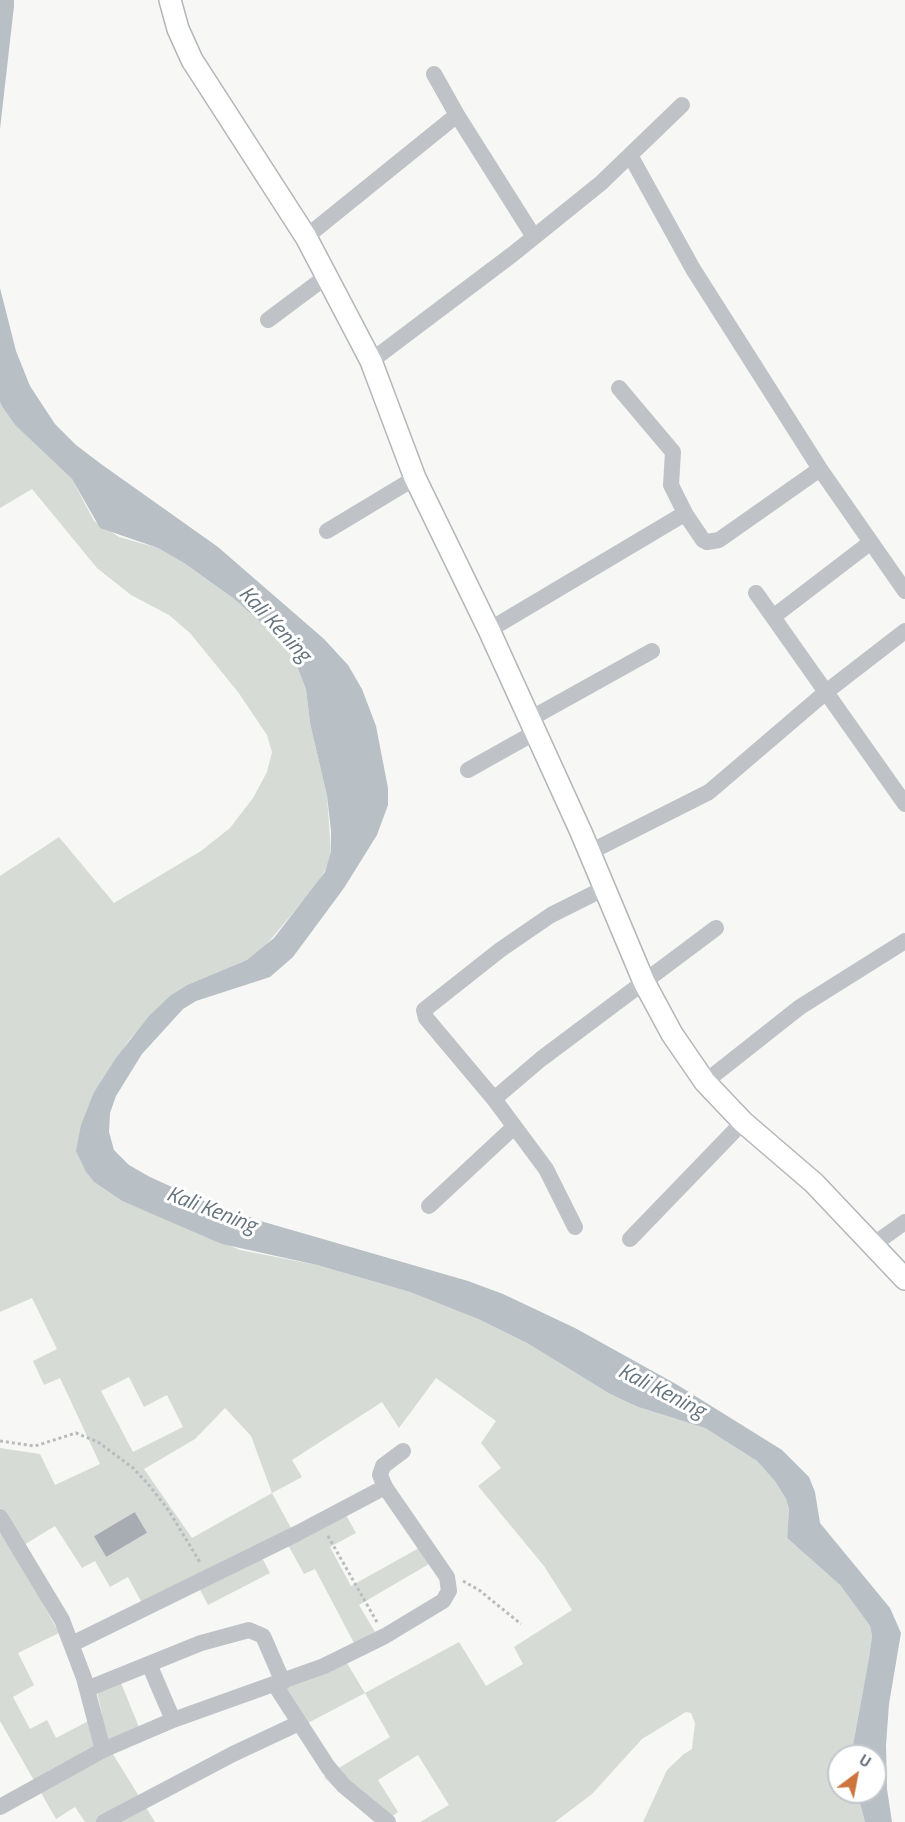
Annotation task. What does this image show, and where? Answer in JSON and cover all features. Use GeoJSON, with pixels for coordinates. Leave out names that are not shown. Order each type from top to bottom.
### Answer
{"type":"FeatureCollection","features":[{"type":"Feature","properties":{"kind":"main road"},"geometry":{"type":"LineString","coordinates":[[170,0],[178,29],[192,60],[306,237],[371,361],[415,478],[489,630],[590,852],[644,982],[672,1034],[705,1082],[743,1122],[814,1183],[905,1279]]}},
{"type":"Feature","properties":{"kind":"street"},"geometry":{"type":"LineString","coordinates":[[434,74],[457,115],[534,237]]}},
{"type":"Feature","properties":{"kind":"street"},"geometry":{"type":"LineString","coordinates":[[371,361],[601,183],[682,105]]}},
{"type":"Feature","properties":{"kind":"street"},"geometry":{"type":"LineString","coordinates":[[306,237],[457,115]]}},
{"type":"Feature","properties":{"kind":"street"},"geometry":{"type":"LineString","coordinates":[[630,155],[693,269],[820,469],[905,591]]}},
{"type":"Feature","properties":{"kind":"street"},"geometry":{"type":"LineString","coordinates":[[267,320],[327,276]]}},
{"type":"Feature","properties":{"kind":"street"},"geometry":{"type":"LineString","coordinates":[[619,388],[673,452],[671,485],[703,540],[713,542],[820,469]]}},
{"type":"Feature","properties":{"kind":"street"},"geometry":{"type":"LineString","coordinates":[[327,531],[415,478]]}},
{"type":"Feature","properties":{"kind":"street"},"geometry":{"type":"LineString","coordinates":[[489,630],[686,514]]}},
{"type":"Feature","properties":{"kind":"street"},"geometry":{"type":"LineString","coordinates":[[773,617],[871,542]]}},
{"type":"Feature","properties":{"kind":"street"},"geometry":{"type":"LineString","coordinates":[[756,593],[905,804]]}},
{"type":"Feature","properties":{"kind":"street"},"geometry":{"type":"LineString","coordinates":[[590,852],[709,792],[826,692],[905,631]]}},
{"type":"Feature","properties":{"kind":"street"},"geometry":{"type":"LineString","coordinates":[[468,770],[531,726],[652,651]]}},
{"type":"Feature","properties":{"kind":"street"},"geometry":{"type":"LineString","coordinates":[[575,1227],[546,1169],[494,1098],[426,1018],[424,1010],[500,950],[551,915],[605,888]]}},
{"type":"Feature","properties":{"kind":"street"},"geometry":{"type":"LineString","coordinates":[[494,1098],[541,1059],[716,928]]}},
{"type":"Feature","properties":{"kind":"street"},"geometry":{"type":"LineString","coordinates":[[705,1082],[800,1007],[905,941]]}},
{"type":"Feature","properties":{"kind":"street"},"geometry":{"type":"LineString","coordinates":[[630,1239],[743,1122]]}},
{"type":"Feature","properties":{"kind":"street"},"geometry":{"type":"LineString","coordinates":[[429,1206],[514,1127]]}},
{"type":"Feature","properties":{"kind":"street"},"geometry":{"type":"LineString","coordinates":[[874,1244],[905,1222]]}},
{"type":"Feature","properties":{"kind":"street"},"geometry":{"type":"LineString","coordinates":[[0,1807],[103,1750],[172,1720],[279,1683],[385,1636],[443,1601],[449,1591],[447,1577],[385,1487],[380,1475],[381,1470],[403,1451]]}},
{"type":"Feature","properties":{"kind":"street"},"geometry":{"type":"LineString","coordinates":[[72,1644],[209,1578],[385,1487]]}},
{"type":"Feature","properties":{"kind":"street"},"geometry":{"type":"LineString","coordinates":[[0,1517],[47,1590],[72,1644],[103,1750]]}},
{"type":"Feature","properties":{"kind":"street"},"geometry":{"type":"LineString","coordinates":[[87,1689],[213,1639],[254,1630],[259,1632],[266,1642],[279,1683],[299,1723],[344,1786],[388,1822]]}},
{"type":"Feature","properties":{"kind":"street"},"geometry":{"type":"LineString","coordinates":[[149,1664],[172,1720]]}},
{"type":"Feature","properties":{"kind":"street"},"geometry":{"type":"LineString","coordinates":[[104,1822],[233,1754],[299,1723]]}},
{"type":"Feature","properties":{"kind":"path"},"geometry":{"type":"LineString","coordinates":[[0,1441],[35,1446],[76,1433],[98,1442],[149,1485],[180,1528],[209,1578]]}},
{"type":"Feature","properties":{"kind":"path"},"geometry":{"type":"LineString","coordinates":[[320,1522],[385,1636]]}},
{"type":"Feature","properties":{"kind":"path"},"geometry":{"type":"LineString","coordinates":[[447,1577],[459,1579],[479,1590],[521,1624]]}},
{"type":"Feature","properties":{"kind":"shaded area"},"geometry":{"type":"Polygon","coordinates":[[[0,402],[15,425],[72,479],[94,521],[119,537],[158,548],[184,563],[233,598],[273,633],[292,654],[306,689],[310,723],[327,796],[331,852],[329,863],[318,883],[261,951],[247,960],[187,985],[171,995],[130,1039],[94,1092],[86,1172],[94,1182],[122,1201],[240,1250],[317,1265],[410,1292],[478,1319],[527,1343],[610,1394],[638,1407],[705,1428],[757,1461],[775,1481],[786,1499],[789,1509],[787,1538],[840,1585],[870,1626],[872,1636],[869,1659],[853,1744],[827,1744],[827,1804],[860,1804],[865,1822],[643,1822],[667,1770],[692,1749],[695,1723],[691,1713],[686,1712],[642,1739],[592,1794],[555,1822],[420,1822],[449,1805],[418,1755],[378,1780],[398,1812],[384,1822],[374,1822],[324,1777],[390,1737],[365,1693],[459,1642],[486,1686],[523,1664],[514,1647],[572,1610],[544,1566],[478,1486],[501,1468],[481,1443],[496,1421],[436,1378],[399,1428],[382,1402],[292,1460],[302,1477],[272,1493],[298,1541],[346,1515],[356,1533],[330,1547],[351,1586],[419,1548],[429,1564],[359,1605],[375,1632],[354,1643],[315,1569],[304,1574],[282,1534],[257,1548],[270,1573],[208,1605],[195,1580],[143,1605],[128,1577],[110,1587],[95,1561],[82,1568],[55,1526],[14,1551],[59,1633],[18,1653],[34,1685],[13,1697],[30,1729],[47,1720],[56,1738],[102,1714],[97,1692],[121,1683],[143,1737],[111,1751],[155,1822],[85,1822],[75,1807],[56,1819],[0,1721],[0,1534],[12,1525],[0,1508],[0,1448],[40,1454],[55,1485],[100,1464],[60,1378],[44,1385],[33,1361],[57,1349],[32,1298],[0,1312],[0,876],[59,837],[114,903],[201,851],[230,828],[253,798],[267,772],[272,752],[267,735],[238,692],[190,633],[169,615],[131,595],[97,568],[32,489],[0,508],[0,402]],[[129,1377],[101,1391],[133,1452],[183,1427],[167,1395],[144,1407],[129,1377]],[[225,1408],[195,1439],[144,1469],[192,1538],[272,1493],[251,1436],[225,1408]]]}},
{"type":"Feature","properties":{"kind":"shaded area"},"geometry":{"type":"Polygon","coordinates":[[[345,1660],[365,1693],[308,1723],[285,1688],[345,1660]]]}},
{"type":"Feature","properties":{"kind":"water"},"geometry":{"type":"Polygon","coordinates":[[[0,0],[14,0],[14,6],[0,129],[0,0]]]}},
{"type":"Feature","properties":{"kind":"water","name":"Kali Kening"},"geometry":{"type":"Polygon","coordinates":[[[0,288],[16,351],[30,386],[55,424],[76,445],[101,464],[218,547],[324,639],[348,665],[362,689],[376,726],[388,788],[388,805],[377,835],[344,888],[293,957],[270,977],[196,1001],[183,1009],[142,1054],[116,1096],[110,1113],[109,1132],[114,1150],[129,1165],[196,1198],[264,1222],[468,1281],[503,1294],[575,1328],[676,1384],[782,1450],[809,1477],[815,1492],[820,1523],[890,1608],[901,1633],[889,1704],[886,1744],[853,1744],[869,1658],[872,1636],[870,1626],[840,1585],[787,1538],[789,1509],[786,1499],[775,1481],[757,1461],[705,1428],[638,1407],[610,1394],[527,1343],[478,1319],[410,1292],[317,1265],[222,1244],[122,1201],[94,1182],[86,1172],[76,1151],[81,1125],[94,1092],[116,1058],[149,1016],[171,995],[187,985],[247,960],[274,938],[325,872],[331,852],[331,831],[327,796],[310,723],[306,689],[292,654],[273,633],[233,598],[184,563],[158,548],[100,528],[72,479],[15,425],[0,402],[0,288]]]}},
{"type":"Feature","properties":{"kind":"water"},"geometry":{"type":"Polygon","coordinates":[[[887,1789],[892,1822],[865,1822],[860,1804],[887,1804],[887,1789]]]}},
{"type":"Feature","properties":{"kind":"building"},"geometry":{"type":"Polygon","coordinates":[[[135,1511],[148,1533],[106,1558],[93,1536],[135,1511]]]}}]}
